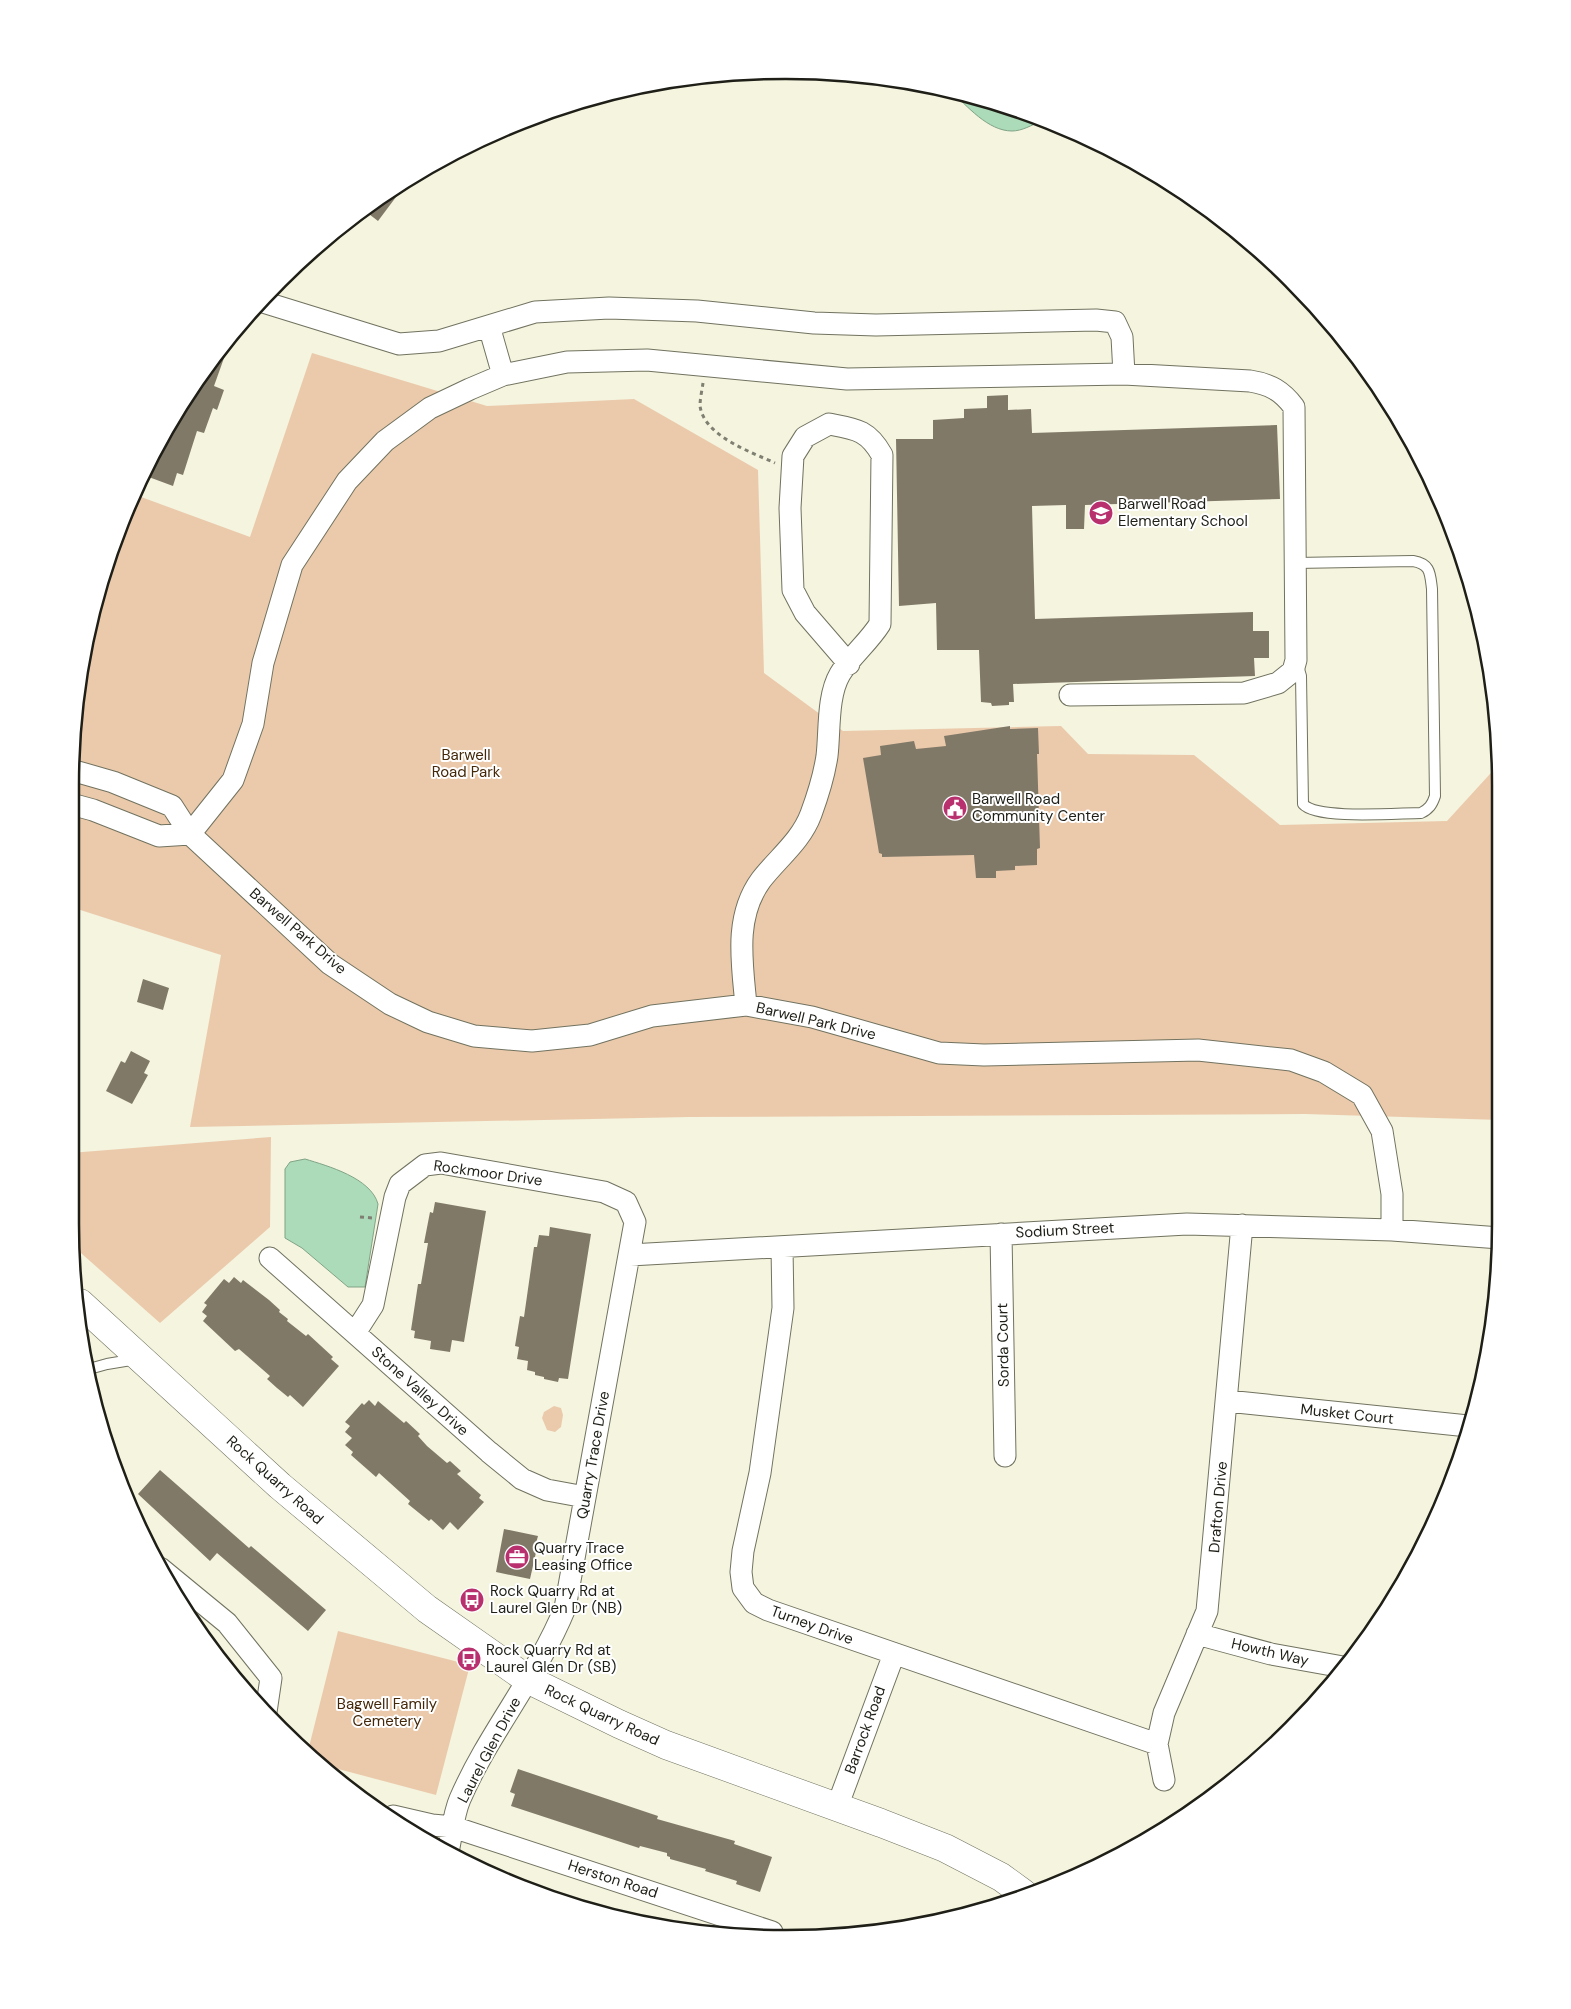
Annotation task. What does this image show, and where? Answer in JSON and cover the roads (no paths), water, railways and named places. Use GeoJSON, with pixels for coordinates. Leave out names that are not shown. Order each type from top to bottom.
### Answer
{"type":"FeatureCollection","features":[{"type":"Feature","properties":{"kind":"main road","name":"Rock Quarry Road"},"geometry":{"type":"LineString","coordinates":[[84,1307],[302,1504],[427,1609],[527,1679],[666,1745],[945,1848],[1001,1877],[1020,1890]]}},
{"type":"Feature","properties":{"kind":"street"},"geometry":{"type":"LineString","coordinates":[[269,304],[399,344],[439,341],[535,312],[609,308],[697,311],[814,323],[876,325],[1096,320],[1115,322],[1122,337],[1124,374]]}},
{"type":"Feature","properties":{"kind":"street"},"geometry":{"type":"LineString","coordinates":[[488,326],[503,375]]}},
{"type":"Feature","properties":{"kind":"street"},"geometry":{"type":"LineString","coordinates":[[79,806],[159,836],[190,834],[233,780],[253,724],[263,664],[292,565],[347,481],[386,441],[430,408],[503,375],[566,362],[647,360],[847,379],[1124,374],[1250,380],[1264,383],[1277,389],[1286,396],[1294,407],[1296,660],[1293,671],[1278,683],[1244,693],[1070,695]]}},
{"type":"Feature","properties":{"kind":"street"},"geometry":{"type":"LineString","coordinates":[[746,1004],[741,948],[744,913],[761,881],[787,852],[809,820],[822,786],[827,756],[830,705],[840,675],[871,638],[880,624],[882,455],[874,441],[858,430],[829,424],[805,437],[793,456],[790,508],[793,590],[805,613],[849,664]]}},
{"type":"Feature","properties":{"kind":"street","name":"Barwell Park Drive"},"geometry":{"type":"LineString","coordinates":[[79,772],[113,782],[172,806],[190,834],[330,964],[390,1004],[428,1022],[474,1036],[532,1040],[590,1035],[652,1016],[746,1004],[812,1017],[939,1053],[984,1055],[1198,1050],[1291,1060],[1324,1072],[1362,1095],[1382,1131],[1392,1194],[1392,1230]]}},
{"type":"Feature","properties":{"kind":"street","name":"Rockmoor Drive"},"geometry":{"type":"LineString","coordinates":[[355,1333],[374,1304],[395,1197],[400,1184],[425,1165],[441,1163],[604,1192],[626,1202],[635,1222]]}},
{"type":"Feature","properties":{"kind":"street","name":"Quarry Trace Drive"},"geometry":{"type":"LineString","coordinates":[[527,1679],[556,1631],[565,1608],[635,1222]]}},
{"type":"Feature","properties":{"kind":"street","name":"Sodium Street"},"geometry":{"type":"LineString","coordinates":[[630,1255],[1187,1224],[1242,1224],[1392,1230],[1492,1237]]}},
{"type":"Feature","properties":{"kind":"street","name":"Drafton Drive"},"geometry":{"type":"LineString","coordinates":[[1164,1780],[1157,1744],[1164,1713],[1207,1611],[1242,1224]]}},
{"type":"Feature","properties":{"kind":"street","name":"Sorda Court"},"geometry":{"type":"LineString","coordinates":[[1001,1234],[1004,1456]]}},
{"type":"Feature","properties":{"kind":"street","name":"Turney Drive"},"geometry":{"type":"LineString","coordinates":[[782,1247],[784,1308],[760,1473],[742,1551],[741,1572],[743,1588],[754,1603],[768,1610],[1157,1744]]}},
{"type":"Feature","properties":{"kind":"street","name":"Stone Valley Drive"},"geometry":{"type":"LineString","coordinates":[[270,1258],[522,1479],[547,1490],[585,1497]]}},
{"type":"Feature","properties":{"kind":"street","name":"Musket Court"},"geometry":{"type":"LineString","coordinates":[[1227,1401],[1462,1425]]}},
{"type":"Feature","properties":{"kind":"street"},"geometry":{"type":"LineString","coordinates":[[175,1581],[227,1623],[271,1678],[267,1703]]}},
{"type":"Feature","properties":{"kind":"street","name":"Howth Way"},"geometry":{"type":"LineString","coordinates":[[1197,1634],[1271,1654],[1337,1665]]}},
{"type":"Feature","properties":{"kind":"street","name":"Barrock Road"},"geometry":{"type":"LineString","coordinates":[[837,1807],[894,1654]]}},
{"type":"Feature","properties":{"kind":"street","name":"Laurel Glen Drive"},"geometry":{"type":"LineString","coordinates":[[449,1845],[459,1801],[481,1758],[527,1679]]}},
{"type":"Feature","properties":{"kind":"street","name":"Herston Road"},"geometry":{"type":"LineString","coordinates":[[405,1819],[432,1825],[453,1827],[765,1930]]}},
{"type":"Feature","properties":{"kind":"lane"},"geometry":{"type":"LineString","coordinates":[[1295,563],[1413,561],[1422,562],[1427,566],[1432,589],[1435,796],[1428,810],[1421,813],[1338,814],[1315,811],[1303,804],[1301,676],[1296,660]]}},
{"type":"Feature","properties":{"kind":"lane"},"geometry":{"type":"LineString","coordinates":[[94,1368],[142,1358]]}},
{"type":"Feature","properties":{"kind":"place","name":"Barwell Road Elementary School"},"geometry":{"type":"Point","coordinates":[1101,513]}},
{"type":"Feature","properties":{"kind":"place","name":"Barwell Road Community Center"},"geometry":{"type":"Point","coordinates":[955,808]}},
{"type":"Feature","properties":{"kind":"place","name":"Quarry Trace Leasing Office"},"geometry":{"type":"Point","coordinates":[517,1557]}},
{"type":"Feature","properties":{"kind":"place","name":"Rock Quarry Rd at Laurel Glen Dr (NB)"},"geometry":{"type":"Point","coordinates":[472,1600]}},
{"type":"Feature","properties":{"kind":"place","name":"Rock Quarry Rd at Laurel Glen Dr (SB)"},"geometry":{"type":"Point","coordinates":[469,1659]}},
{"type":"Feature","properties":{"kind":"park label","name":"Barwell Road Park"},"geometry":{"type":"Point","coordinates":[466,764]}},
{"type":"Feature","properties":{"kind":"park label","name":"Bagwell Family Cemetery"},"geometry":{"type":"Point","coordinates":[387,1712]}}]}
